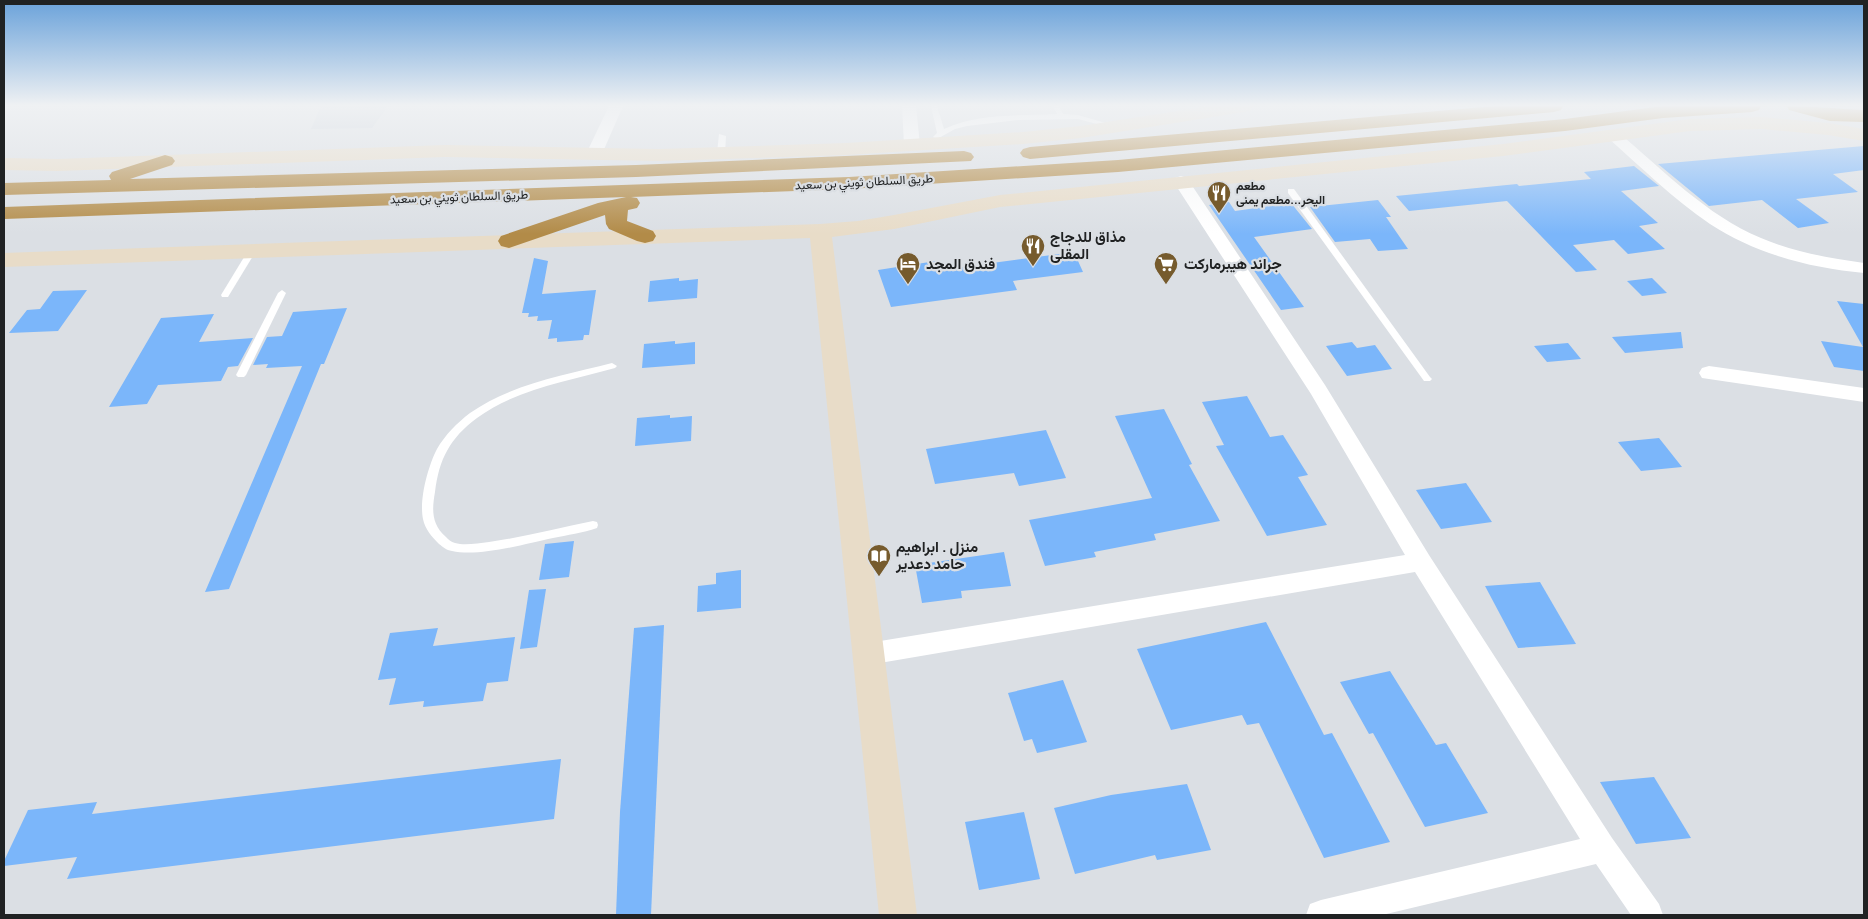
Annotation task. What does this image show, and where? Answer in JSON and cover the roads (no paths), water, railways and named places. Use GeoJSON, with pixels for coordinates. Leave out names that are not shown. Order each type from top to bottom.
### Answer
{"type":"FeatureCollection","features":[{"type":"Feature","properties":{"kind":"highway","name":"طريق السلطان ثويني بن سعيد"},"geometry":{"type":"LineString","coordinates":[[10,189],[636,171],[974,157],[1076,149]]}},
{"type":"Feature","properties":{"kind":"highway","name":"طريق السلطان ثويني بن سعيد"},"geometry":{"type":"LineString","coordinates":[[4,213],[849,183],[1118,166],[1305,149]]}},
{"type":"Feature","properties":{"kind":"highway"},"geometry":{"type":"LineString","coordinates":[[10,189],[110,178],[165,161]]}},
{"type":"Feature","properties":{"kind":"highway"},"geometry":{"type":"LineString","coordinates":[[509,241],[619,204],[644,200],[1009,182],[1118,166]]}},
{"type":"Feature","properties":{"kind":"highway"},"geometry":{"type":"LineString","coordinates":[[619,204],[616,215],[617,224],[645,236]]}},
{"type":"Feature","properties":{"kind":"street"},"geometry":{"type":"LineString","coordinates":[[25,164],[81,158],[337,149]]}},
{"type":"Feature","properties":{"kind":"street"},"geometry":{"type":"LineString","coordinates":[[416,149],[445,152]]}},
{"type":"Feature","properties":{"kind":"street"},"geometry":{"type":"LineString","coordinates":[[594,154],[596,149]]}},
{"type":"Feature","properties":{"kind":"street"},"geometry":{"type":"LineString","coordinates":[[4,164],[58,165],[445,152],[594,154],[659,149]]}},
{"type":"Feature","properties":{"kind":"street"},"geometry":{"type":"LineString","coordinates":[[774,149],[797,151],[822,149]]}},
{"type":"Feature","properties":{"kind":"street"},"geometry":{"type":"LineString","coordinates":[[4,260],[820,230],[867,226],[1000,201],[1501,149]]}},
{"type":"Feature","properties":{"kind":"street"},"geometry":{"type":"LineString","coordinates":[[1629,149],[1699,208],[1752,241],[1788,254],[1828,265],[1864,268]]}},
{"type":"Feature","properties":{"kind":"street"},"geometry":{"type":"LineString","coordinates":[[165,161],[191,156],[235,152]]}},
{"type":"Feature","properties":{"kind":"street"},"geometry":{"type":"LineString","coordinates":[[1181,181],[1318,390],[1421,562],[1602,848],[1648,915]]}},
{"type":"Feature","properties":{"kind":"street"},"geometry":{"type":"LineString","coordinates":[[820,230],[898,915]]}},
{"type":"Feature","properties":{"kind":"street"},"geometry":{"type":"LineString","coordinates":[[1709,373],[1864,395]]}},
{"type":"Feature","properties":{"kind":"street"},"geometry":{"type":"LineString","coordinates":[[868,654],[1421,562]]}},
{"type":"Feature","properties":{"kind":"street"},"geometry":{"type":"LineString","coordinates":[[1321,915],[1602,848]]}},
{"type":"Feature","properties":{"kind":"lane"},"geometry":{"type":"LineString","coordinates":[[1291,191],[1427,379]]}},
{"type":"Feature","properties":{"kind":"lane"},"geometry":{"type":"LineString","coordinates":[[224,296],[252,251]]}},
{"type":"Feature","properties":{"kind":"lane"},"geometry":{"type":"LineString","coordinates":[[241,375],[282,293]]}},
{"type":"Feature","properties":{"kind":"lane"},"geometry":{"type":"LineString","coordinates":[[593,525],[473,549],[450,548],[434,533],[426,516],[435,467],[442,449],[458,428],[479,412],[509,396],[612,366]]}},
{"type":"Feature","properties":{"kind":"place","name":"مطعم اليحر...مطعم يمنى"},"geometry":{"type":"Point","coordinates":[1219,214]}},
{"type":"Feature","properties":{"kind":"place","name":"مذاق للدجاج المقلى"},"geometry":{"type":"Point","coordinates":[1033,267]}},
{"type":"Feature","properties":{"kind":"place","name":"فندق المجد"},"geometry":{"type":"Point","coordinates":[908,285]}},
{"type":"Feature","properties":{"kind":"place","name":"جراند ه‍يبرماركت"},"geometry":{"type":"Point","coordinates":[1166,285]}},
{"type":"Feature","properties":{"kind":"place","name":"منزل . ابراهيم حامد دعدير"},"geometry":{"type":"Point","coordinates":[879,577]}}]}
